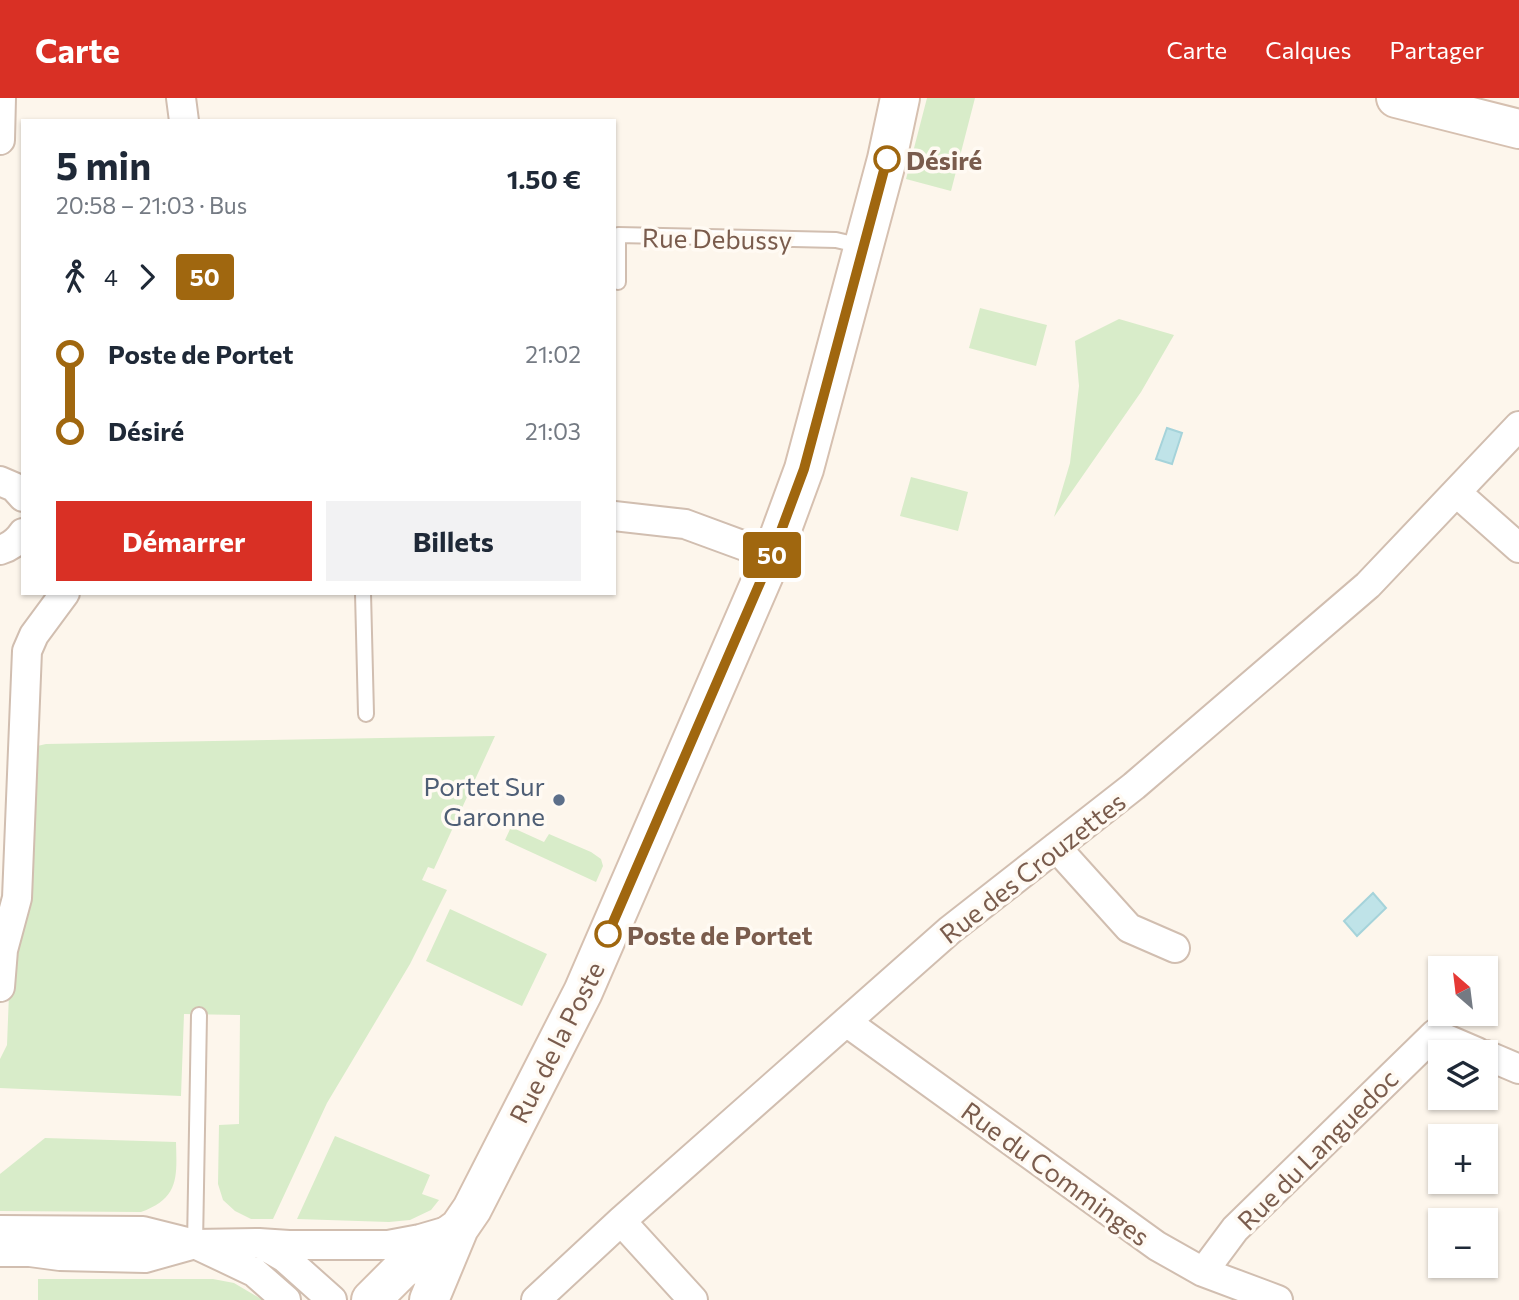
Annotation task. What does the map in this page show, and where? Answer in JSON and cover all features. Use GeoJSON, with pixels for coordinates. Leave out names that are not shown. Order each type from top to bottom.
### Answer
{"type":"FeatureCollection","features":[{"type":"Feature","properties":{"kind":"street"},"geometry":{"type":"LineString","coordinates":[[0,140],[1,98]]}},
{"type":"Feature","properties":{"kind":"street"},"geometry":{"type":"LineString","coordinates":[[181,98],[184,119]]}},
{"type":"Feature","properties":{"kind":"street","name":"Rue de la Poste"},"geometry":{"type":"LineString","coordinates":[[429,1300],[459,1228],[472,1209],[583,992],[772,555],[804,469],[887,159],[900,98]]}},
{"type":"Feature","properties":{"kind":"street"},"geometry":{"type":"LineString","coordinates":[[1396,98],[1519,129]]}},
{"type":"Feature","properties":{"kind":"street","name":"Rue des Crouzettes"},"geometry":{"type":"LineString","coordinates":[[536,1300],[621,1221],[950,930],[1135,786],[1368,585],[1519,426]]}},
{"type":"Feature","properties":{"kind":"street"},"geometry":{"type":"LineString","coordinates":[[0,481],[15,488],[21,495]]}},
{"type":"Feature","properties":{"kind":"street"},"geometry":{"type":"LineString","coordinates":[[1457,493],[1519,548]]}},
{"type":"Feature","properties":{"kind":"street"},"geometry":{"type":"LineString","coordinates":[[616,516],[685,524],[772,555]]}},
{"type":"Feature","properties":{"kind":"street"},"geometry":{"type":"LineString","coordinates":[[0,550],[7,548],[21,536]]}},
{"type":"Feature","properties":{"kind":"street"},"geometry":{"type":"LineString","coordinates":[[0,987],[3,950],[17,898],[27,651],[34,635],[64,595]]}},
{"type":"Feature","properties":{"kind":"street"},"geometry":{"type":"LineString","coordinates":[[1056,847],[1129,928],[1175,948]]}},
{"type":"Feature","properties":{"kind":"street","name":"Rue du Comminges"},"geometry":{"type":"LineString","coordinates":[[847,1021],[1157,1246],[1203,1272],[1266,1298]]}},
{"type":"Feature","properties":{"kind":"street","name":"Rue du Languedoc"},"geometry":{"type":"LineString","coordinates":[[1429,1040],[1435,1034],[1449,1040]]}},
{"type":"Feature","properties":{"kind":"street","name":"Rue du Languedoc"},"geometry":{"type":"LineString","coordinates":[[1203,1272],[1235,1229],[1428,1041]]}},
{"type":"Feature","properties":{"kind":"street"},"geometry":{"type":"LineString","coordinates":[[1498,1060],[1519,1069]]}},
{"type":"Feature","properties":{"kind":"street"},"geometry":{"type":"LineString","coordinates":[[621,1221],[693,1300]]}},
{"type":"Feature","properties":{"kind":"street"},"geometry":{"type":"LineString","coordinates":[[0,1252],[145,1258],[195,1244],[388,1245],[459,1228]]}},
{"type":"Feature","properties":{"kind":"street","name":"Rue de la Poste"},"geometry":{"type":"LineString","coordinates":[[371,1300],[401,1270],[459,1228]]}},
{"type":"Feature","properties":{"kind":"street"},"geometry":{"type":"LineString","coordinates":[[0,1230],[143,1231],[195,1244],[254,1272],[286,1300]]}},
{"type":"Feature","properties":{"kind":"street"},"geometry":{"type":"LineString","coordinates":[[259,1243],[285,1258],[332,1300]]}},
{"type":"Feature","properties":{"kind":"lane","name":"Rue Debussy"},"geometry":{"type":"LineString","coordinates":[[618,282],[618,235],[836,240],[863,247]]}},
{"type":"Feature","properties":{"kind":"lane"},"geometry":{"type":"LineString","coordinates":[[363,595],[366,714]]}},
{"type":"Feature","properties":{"kind":"lane"},"geometry":{"type":"LineString","coordinates":[[195,1244],[199,1015]]}},
{"type":"Feature","properties":{"kind":"green space"},"geometry":{"type":"Polygon","coordinates":[[[927,98],[975,98],[951,191],[906,179],[927,98]]]}},
{"type":"Feature","properties":{"kind":"green space"},"geometry":{"type":"Polygon","coordinates":[[[980,308],[1047,325],[1036,366],[969,348],[980,308]]]}},
{"type":"Feature","properties":{"kind":"green space"},"geometry":{"type":"Polygon","coordinates":[[[1119,319],[1174,335],[1141,392],[1054,517],[1070,463],[1079,386],[1075,341],[1119,319]]]}},
{"type":"Feature","properties":{"kind":"green space"},"geometry":{"type":"Polygon","coordinates":[[[911,477],[968,492],[958,531],[900,516],[911,477]]]}},
{"type":"Feature","properties":{"kind":"green space"},"geometry":{"type":"Polygon","coordinates":[[[495,736],[434,869],[428,867],[422,880],[447,890],[410,964],[327,1103],[273,1219],[251,1219],[235,1211],[223,1200],[218,1184],[219,1125],[239,1124],[240,1015],[184,1014],[181,1096],[0,1088],[0,1059],[7,1045],[9,994],[33,747],[46,744],[495,736]]]}},
{"type":"Feature","properties":{"kind":"green space"},"geometry":{"type":"Polygon","coordinates":[[[511,827],[544,842],[549,834],[591,852],[601,859],[603,866],[596,882],[505,840],[511,827]]]}},
{"type":"Feature","properties":{"kind":"green space"},"geometry":{"type":"Polygon","coordinates":[[[450,909],[547,954],[522,1006],[426,961],[450,909]]]}},
{"type":"Feature","properties":{"kind":"green space"},"geometry":{"type":"Polygon","coordinates":[[[335,1136],[430,1175],[422,1194],[439,1200],[431,1210],[410,1220],[389,1222],[297,1219],[335,1136]]]}},
{"type":"Feature","properties":{"kind":"green space"},"geometry":{"type":"Polygon","coordinates":[[[45,1138],[176,1142],[173,1185],[163,1200],[141,1212],[0,1211],[0,1174],[45,1138]]]}},
{"type":"Feature","properties":{"kind":"green space"},"geometry":{"type":"Polygon","coordinates":[[[38,1279],[213,1279],[234,1283],[263,1300],[38,1300],[38,1279]]]}},
{"type":"Feature","properties":{"kind":"water"},"geometry":{"type":"Polygon","coordinates":[[[1167,428],[1182,433],[1172,464],[1156,459],[1167,428]]]}},
{"type":"Feature","properties":{"kind":"water"},"geometry":{"type":"Polygon","coordinates":[[[1373,893],[1386,908],[1357,936],[1344,921],[1373,893]]]}},
{"type":"Feature","properties":{"kind":"bus line","name":"50"},"geometry":{"type":"LineString","coordinates":[[608,934],[772,555],[804,469],[887,159]]}},
{"type":"Feature","properties":{"kind":"place","name":"Désiré"},"geometry":{"type":"Point","coordinates":[887,159]}},
{"type":"Feature","properties":{"kind":"place","name":"Portet Sur Garonne"},"geometry":{"type":"Point","coordinates":[559,800]}},
{"type":"Feature","properties":{"kind":"place","name":"Poste de Portet"},"geometry":{"type":"Point","coordinates":[608,934]}}]}
